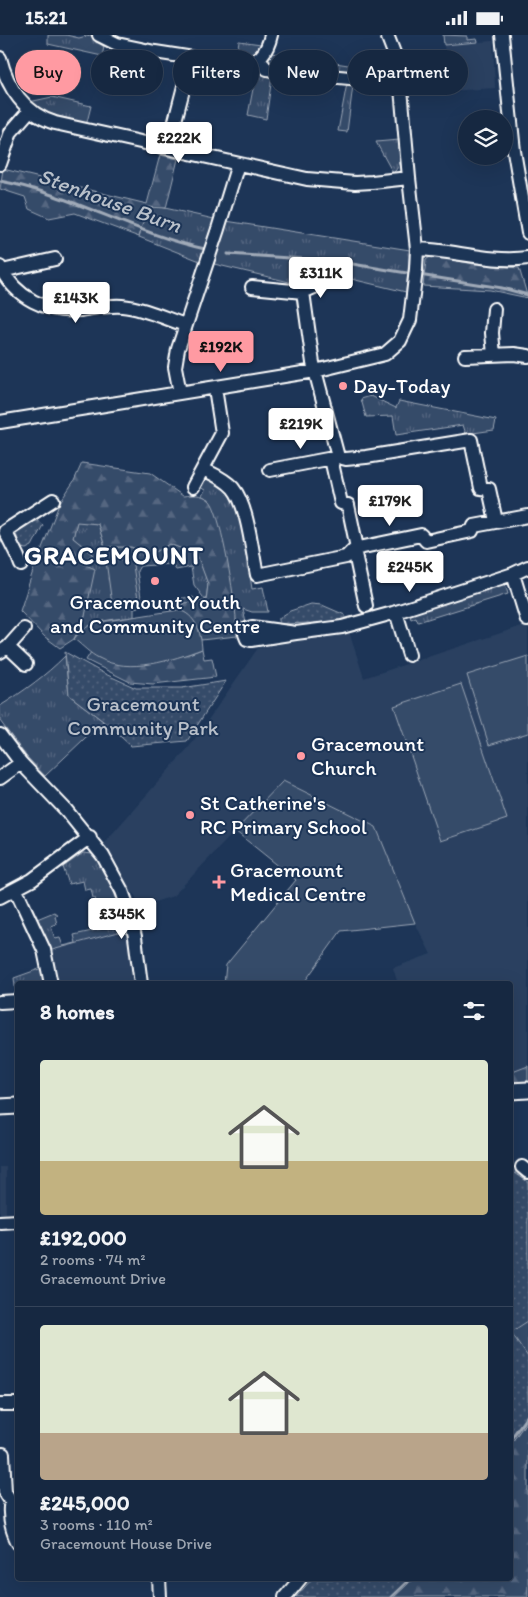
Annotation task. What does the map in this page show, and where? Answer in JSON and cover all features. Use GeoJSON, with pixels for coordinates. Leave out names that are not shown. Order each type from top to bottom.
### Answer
{"type":"FeatureCollection","features":[{"type":"Feature","properties":{"kind":"main road"},"geometry":{"type":"LineString","coordinates":[[513,1091],[528,1090]]}},
{"type":"Feature","properties":{"kind":"main road"},"geometry":{"type":"LineString","coordinates":[[0,1107],[15,1106]]}},
{"type":"Feature","properties":{"kind":"street"},"geometry":{"type":"LineString","coordinates":[[99,35],[117,44],[173,55]]}},
{"type":"Feature","properties":{"kind":"street"},"geometry":{"type":"LineString","coordinates":[[259,58],[266,51],[271,35]]}},
{"type":"Feature","properties":{"kind":"street"},"geometry":{"type":"LineString","coordinates":[[387,35],[394,50]]}},
{"type":"Feature","properties":{"kind":"street"},"geometry":{"type":"LineString","coordinates":[[502,35],[514,151],[528,233]]}},
{"type":"Feature","properties":{"kind":"street"},"geometry":{"type":"LineString","coordinates":[[0,58],[11,85],[30,110],[55,123],[306,179],[372,183],[409,178]]}},
{"type":"Feature","properties":{"kind":"street"},"geometry":{"type":"LineString","coordinates":[[259,60],[266,69],[276,71],[348,78]]}},
{"type":"Feature","properties":{"kind":"street"},"geometry":{"type":"LineString","coordinates":[[168,148],[182,95]]}},
{"type":"Feature","properties":{"kind":"street"},"geometry":{"type":"LineString","coordinates":[[0,422],[315,371],[369,359],[385,354],[393,348],[400,341],[409,325],[415,286],[417,249],[403,95]]}},
{"type":"Feature","properties":{"kind":"street"},"geometry":{"type":"LineString","coordinates":[[0,163],[12,132],[30,110]]}},
{"type":"Feature","properties":{"kind":"street"},"geometry":{"type":"LineString","coordinates":[[180,393],[175,367],[178,349],[238,164]]}},
{"type":"Feature","properties":{"kind":"street"},"geometry":{"type":"LineString","coordinates":[[417,249],[486,259],[528,258]]}},
{"type":"Feature","properties":{"kind":"street"},"geometry":{"type":"LineString","coordinates":[[55,259],[1,269],[19,293],[52,309],[77,310],[123,306],[147,311],[185,325]]}},
{"type":"Feature","properties":{"kind":"street"},"geometry":{"type":"LineString","coordinates":[[252,287],[303,292],[328,281]]}},
{"type":"Feature","properties":{"kind":"street"},"geometry":{"type":"LineString","coordinates":[[303,292],[315,371],[335,458],[341,503],[348,505],[366,606]]}},
{"type":"Feature","properties":{"kind":"street"},"geometry":{"type":"LineString","coordinates":[[494,309],[492,333],[494,355]]}},
{"type":"Feature","properties":{"kind":"street"},"geometry":{"type":"LineString","coordinates":[[465,356],[514,354],[528,356]]}},
{"type":"Feature","properties":{"kind":"street"},"geometry":{"type":"LineString","coordinates":[[193,487],[222,433],[215,388]]}},
{"type":"Feature","properties":{"kind":"street"},"geometry":{"type":"LineString","coordinates":[[270,470],[335,458],[366,457],[471,440],[481,488],[489,489],[496,521]]}},
{"type":"Feature","properties":{"kind":"street"},"geometry":{"type":"LineString","coordinates":[[203,469],[226,482],[237,494],[244,513],[257,575],[346,557],[356,548],[422,535],[426,541],[472,531],[474,526],[528,516]]}},
{"type":"Feature","properties":{"kind":"street"},"geometry":{"type":"LineString","coordinates":[[20,565],[18,557],[2,530],[53,500]]}},
{"type":"Feature","properties":{"kind":"street"},"geometry":{"type":"LineString","coordinates":[[296,633],[342,627],[396,612],[513,574],[528,567]]}},
{"type":"Feature","properties":{"kind":"street"},"geometry":{"type":"LineString","coordinates":[[513,574],[527,620]]}},
{"type":"Feature","properties":{"kind":"street"},"geometry":{"type":"LineString","coordinates":[[396,612],[409,655]]}},
{"type":"Feature","properties":{"kind":"street"},"geometry":{"type":"LineString","coordinates":[[24,629],[4,650],[26,664]]}},
{"type":"Feature","properties":{"kind":"street"},"geometry":{"type":"LineString","coordinates":[[0,735],[21,763],[90,837],[103,855],[125,900],[136,937],[141,981]]}},
{"type":"Feature","properties":{"kind":"street"},"geometry":{"type":"LineString","coordinates":[[0,778],[21,763]]}},
{"type":"Feature","properties":{"kind":"street"},"geometry":{"type":"LineString","coordinates":[[0,897],[16,890],[46,871],[90,837]]}},
{"type":"Feature","properties":{"kind":"street"},"geometry":{"type":"LineString","coordinates":[[16,890],[44,950],[50,981]]}},
{"type":"Feature","properties":{"kind":"street"},"geometry":{"type":"LineString","coordinates":[[0,1001],[15,1001]]}},
{"type":"Feature","properties":{"kind":"street"},"geometry":{"type":"LineString","coordinates":[[0,1222],[15,1221]]}},
{"type":"Feature","properties":{"kind":"street"},"geometry":{"type":"LineString","coordinates":[[0,1404],[15,1404]]}},
{"type":"Feature","properties":{"kind":"street"},"geometry":{"type":"LineString","coordinates":[[6,1454],[6,1492],[15,1501],[10,1507],[5,1528],[15,1540]]}},
{"type":"Feature","properties":{"kind":"street"},"geometry":{"type":"LineString","coordinates":[[159,1581],[160,1597]]}},
{"type":"Feature","properties":{"kind":"street"},"geometry":{"type":"LineString","coordinates":[[285,1597],[298,1581]]}},
{"type":"Feature","properties":{"kind":"shaded area"},"geometry":{"type":"Polygon","coordinates":[[[493,41],[495,88],[468,90],[468,50],[445,50],[444,45],[493,41]]]}},
{"type":"Feature","properties":{"kind":"shaded area"},"geometry":{"type":"Polygon","coordinates":[[[528,624],[528,1083],[513,1084],[513,981],[397,981],[393,968],[431,954],[415,923],[375,827],[283,781],[173,896],[136,908],[134,903],[137,900],[134,893],[130,893],[118,865],[104,843],[190,746],[258,648],[349,632],[364,678],[528,624]]]}},
{"type":"Feature","properties":{"kind":"shaded area"},"geometry":{"type":"Polygon","coordinates":[[[130,930],[135,981],[57,981],[52,950],[130,930]]]}},
{"type":"Feature","properties":{"kind":"shaded area"},"geometry":{"type":"Polygon","coordinates":[[[0,1167],[6,1167],[6,1219],[0,1219],[0,1167]]]}},
{"type":"Feature","properties":{"kind":"green space"},"geometry":{"type":"Polygon","coordinates":[[[48,35],[66,35],[79,38],[90,35],[104,47],[103,50],[91,50],[91,54],[48,44],[48,35]]]}},
{"type":"Feature","properties":{"kind":"green space"},"geometry":{"type":"Polygon","coordinates":[[[443,35],[467,36],[467,40],[477,39],[478,42],[444,45],[443,35]]]}},
{"type":"Feature","properties":{"kind":"green space"},"geometry":{"type":"Polygon","coordinates":[[[239,41],[261,44],[257,50],[237,50],[239,41]]]}},
{"type":"Feature","properties":{"kind":"green space"},"geometry":{"type":"Polygon","coordinates":[[[338,63],[348,65],[348,71],[338,69],[338,63]]]}},
{"type":"Feature","properties":{"kind":"green space"},"geometry":{"type":"Polygon","coordinates":[[[259,69],[269,75],[269,95],[266,119],[248,115],[252,95],[259,95],[259,69]]]}},
{"type":"Feature","properties":{"kind":"green space"},"geometry":{"type":"Polygon","coordinates":[[[347,83],[348,95],[352,95],[347,132],[338,131],[347,83]]]}},
{"type":"Feature","properties":{"kind":"green space"},"geometry":{"type":"Polygon","coordinates":[[[52,97],[91,106],[87,122],[42,112],[29,102],[52,97]]]}},
{"type":"Feature","properties":{"kind":"green space"},"geometry":{"type":"Polygon","coordinates":[[[180,131],[203,136],[201,149],[191,146],[191,144],[187,146],[182,141],[180,131]]]}},
{"type":"Feature","properties":{"kind":"green space"},"geometry":{"type":"Polygon","coordinates":[[[399,140],[400,162],[393,173],[376,142],[399,140]]]}},
{"type":"Feature","properties":{"kind":"green space"},"geometry":{"type":"Polygon","coordinates":[[[160,155],[178,159],[166,208],[147,207],[139,237],[75,213],[49,218],[29,209],[25,197],[0,189],[3,169],[147,204],[160,155]]]}},
{"type":"Feature","properties":{"kind":"green space"},"geometry":{"type":"Polygon","coordinates":[[[147,204],[214,219],[200,261],[139,237],[147,204]]]}},
{"type":"Feature","properties":{"kind":"green space"},"geometry":{"type":"Polygon","coordinates":[[[226,221],[410,250],[406,292],[326,273],[302,285],[214,264],[226,221]]]}},
{"type":"Feature","properties":{"kind":"green space"},"geometry":{"type":"Polygon","coordinates":[[[431,256],[474,264],[519,268],[528,298],[490,290],[423,286],[426,260],[431,256]]]}},
{"type":"Feature","properties":{"kind":"green space"},"geometry":{"type":"Polygon","coordinates":[[[371,396],[396,408],[399,401],[496,420],[494,430],[466,434],[463,425],[396,435],[393,416],[366,417],[361,399],[371,396]]]}},
{"type":"Feature","properties":{"kind":"green space"},"geometry":{"type":"Polygon","coordinates":[[[82,463],[150,473],[183,496],[200,495],[209,500],[213,506],[222,533],[236,612],[237,636],[201,640],[191,618],[178,610],[183,603],[206,601],[208,584],[197,555],[170,544],[150,555],[131,547],[105,547],[98,524],[77,522],[73,538],[93,554],[82,563],[95,569],[85,616],[74,639],[60,648],[45,637],[20,611],[33,571],[60,502],[74,481],[82,463]]]}},
{"type":"Feature","properties":{"kind":"green space"},"geometry":{"type":"Polygon","coordinates":[[[205,479],[223,487],[233,500],[242,524],[252,589],[263,587],[268,612],[252,612],[243,609],[246,623],[236,621],[223,544],[209,499],[202,496],[205,490],[198,486],[205,479]]]}},
{"type":"Feature","properties":{"kind":"green space"},"geometry":{"type":"Polygon","coordinates":[[[31,521],[39,521],[43,525],[32,546],[26,549],[21,548],[16,534],[17,529],[31,521]]]}},
{"type":"Feature","properties":{"kind":"green space"},"geometry":{"type":"Polygon","coordinates":[[[77,521],[98,524],[105,547],[130,547],[150,555],[170,544],[198,555],[208,584],[206,601],[194,585],[191,567],[176,570],[172,564],[140,566],[137,571],[142,604],[134,608],[134,617],[94,624],[80,632],[74,639],[85,616],[82,563],[93,554],[73,538],[77,521]]]}},
{"type":"Feature","properties":{"kind":"green space"},"geometry":{"type":"Polygon","coordinates":[[[132,558],[138,600],[112,604],[106,561],[132,558]]]}},
{"type":"Feature","properties":{"kind":"green space"},"geometry":{"type":"Polygon","coordinates":[[[504,580],[508,594],[418,622],[416,617],[411,619],[408,610],[504,580]]]}},
{"type":"Feature","properties":{"kind":"green space"},"geometry":{"type":"Polygon","coordinates":[[[193,597],[197,602],[183,603],[178,610],[171,611],[171,603],[174,601],[193,597]]]}},
{"type":"Feature","properties":{"kind":"green space"},"geometry":{"type":"Polygon","coordinates":[[[311,604],[322,605],[345,615],[345,622],[279,624],[279,618],[290,611],[311,604]]]}},
{"type":"Feature","properties":{"kind":"green space"},"geometry":{"type":"Polygon","coordinates":[[[178,610],[184,612],[193,620],[199,631],[202,649],[150,664],[124,665],[111,663],[96,656],[74,639],[85,628],[100,622],[178,610]]]}},
{"type":"Feature","properties":{"kind":"green space"},"geometry":{"type":"Polygon","coordinates":[[[202,649],[204,659],[212,658],[216,677],[153,684],[130,682],[86,660],[91,652],[99,658],[189,654],[202,649]]]}},
{"type":"Feature","properties":{"kind":"green space","name":"Gracemount Community Park"},"geometry":{"type":"Polygon","coordinates":[[[65,652],[103,673],[136,688],[182,688],[226,681],[187,741],[131,746],[103,721],[69,695],[65,652]]]}},
{"type":"Feature","properties":{"kind":"green space"},"geometry":{"type":"Polygon","coordinates":[[[65,656],[69,695],[103,721],[45,776],[26,756],[0,721],[0,706],[34,683],[65,656]]]}},
{"type":"Feature","properties":{"kind":"green space"},"geometry":{"type":"Polygon","coordinates":[[[528,656],[528,733],[489,745],[467,675],[528,656]]]}},
{"type":"Feature","properties":{"kind":"green space"},"geometry":{"type":"Polygon","coordinates":[[[461,684],[507,819],[440,841],[394,706],[461,684]]]}},
{"type":"Feature","properties":{"kind":"green space"},"geometry":{"type":"Polygon","coordinates":[[[283,781],[376,827],[415,923],[341,931],[305,981],[224,981],[226,965],[296,880],[235,831],[283,781]]]}},
{"type":"Feature","properties":{"kind":"green space"},"geometry":{"type":"Polygon","coordinates":[[[83,853],[93,854],[101,865],[121,911],[117,915],[100,919],[91,889],[85,890],[83,881],[69,884],[63,867],[83,853]]]}},
{"type":"Feature","properties":{"kind":"green space"},"geometry":{"type":"Polygon","coordinates":[[[54,912],[58,915],[55,916],[57,924],[51,926],[55,939],[60,938],[63,946],[76,943],[74,935],[101,929],[100,923],[118,918],[124,919],[126,930],[52,950],[37,919],[54,912]]]}},
{"type":"Feature","properties":{"kind":"green space"},"geometry":{"type":"Polygon","coordinates":[[[42,968],[43,981],[15,981],[15,986],[14,978],[42,968]]]}},
{"type":"Feature","properties":{"kind":"green space"},"geometry":{"type":"Polygon","coordinates":[[[528,1066],[528,1082],[513,1083],[513,1072],[528,1066]]]}},
{"type":"Feature","properties":{"kind":"green space"},"geometry":{"type":"Polygon","coordinates":[[[513,1167],[519,1167],[515,1173],[528,1182],[528,1419],[513,1441],[513,1167]]]}},
{"type":"Feature","properties":{"kind":"green space"},"geometry":{"type":"Polygon","coordinates":[[[528,1321],[528,1357],[513,1335],[513,1331],[528,1321]]]}},
{"type":"Feature","properties":{"kind":"green space"},"geometry":{"type":"Polygon","coordinates":[[[528,1419],[528,1597],[394,1597],[411,1581],[513,1581],[513,1441],[528,1419]]]}},
{"type":"Feature","properties":{"kind":"green space"},"geometry":{"type":"Polygon","coordinates":[[[310,1581],[411,1581],[394,1597],[296,1597],[310,1581]]]}},
{"type":"Feature","properties":{"kind":"waterway","name":"Stenhouse Burn"},"geometry":{"type":"LineString","coordinates":[[0,181],[52,195],[153,234],[205,249]]}},
{"type":"Feature","properties":{"kind":"waterway","name":"Stenhouse Burn"},"geometry":{"type":"LineString","coordinates":[[228,254],[334,261],[413,274]]}},
{"type":"Feature","properties":{"kind":"waterway","name":"Stenhouse Burn"},"geometry":{"type":"LineString","coordinates":[[419,275],[502,288],[528,295]]}},
{"type":"Feature","properties":{"kind":"waterway"},"geometry":{"type":"LineString","coordinates":[[513,1436],[528,1415]]}},
{"type":"Feature","properties":{"kind":"waterway"},"geometry":{"type":"LineString","coordinates":[[391,1597],[408,1581]]}},
{"type":"Feature","properties":{"kind":"place","name":"Day-Today"},"geometry":{"type":"Point","coordinates":[343,386]}},
{"type":"Feature","properties":{"kind":"place","name":"Gracemount Youth and Community Centre"},"geometry":{"type":"Point","coordinates":[155,581]}},
{"type":"Feature","properties":{"kind":"place","name":"Gracemount Church"},"geometry":{"type":"Point","coordinates":[301,756]}},
{"type":"Feature","properties":{"kind":"place","name":"St Catherine's RC Primary School"},"geometry":{"type":"Point","coordinates":[190,815]}},
{"type":"Feature","properties":{"kind":"place","name":"Gracemount Medical Centre"},"geometry":{"type":"Point","coordinates":[219,882]}},
{"type":"Feature","properties":{"kind":"district","name":"GRACEMOUNT"},"geometry":{"type":"Point","coordinates":[114,555]}}]}
